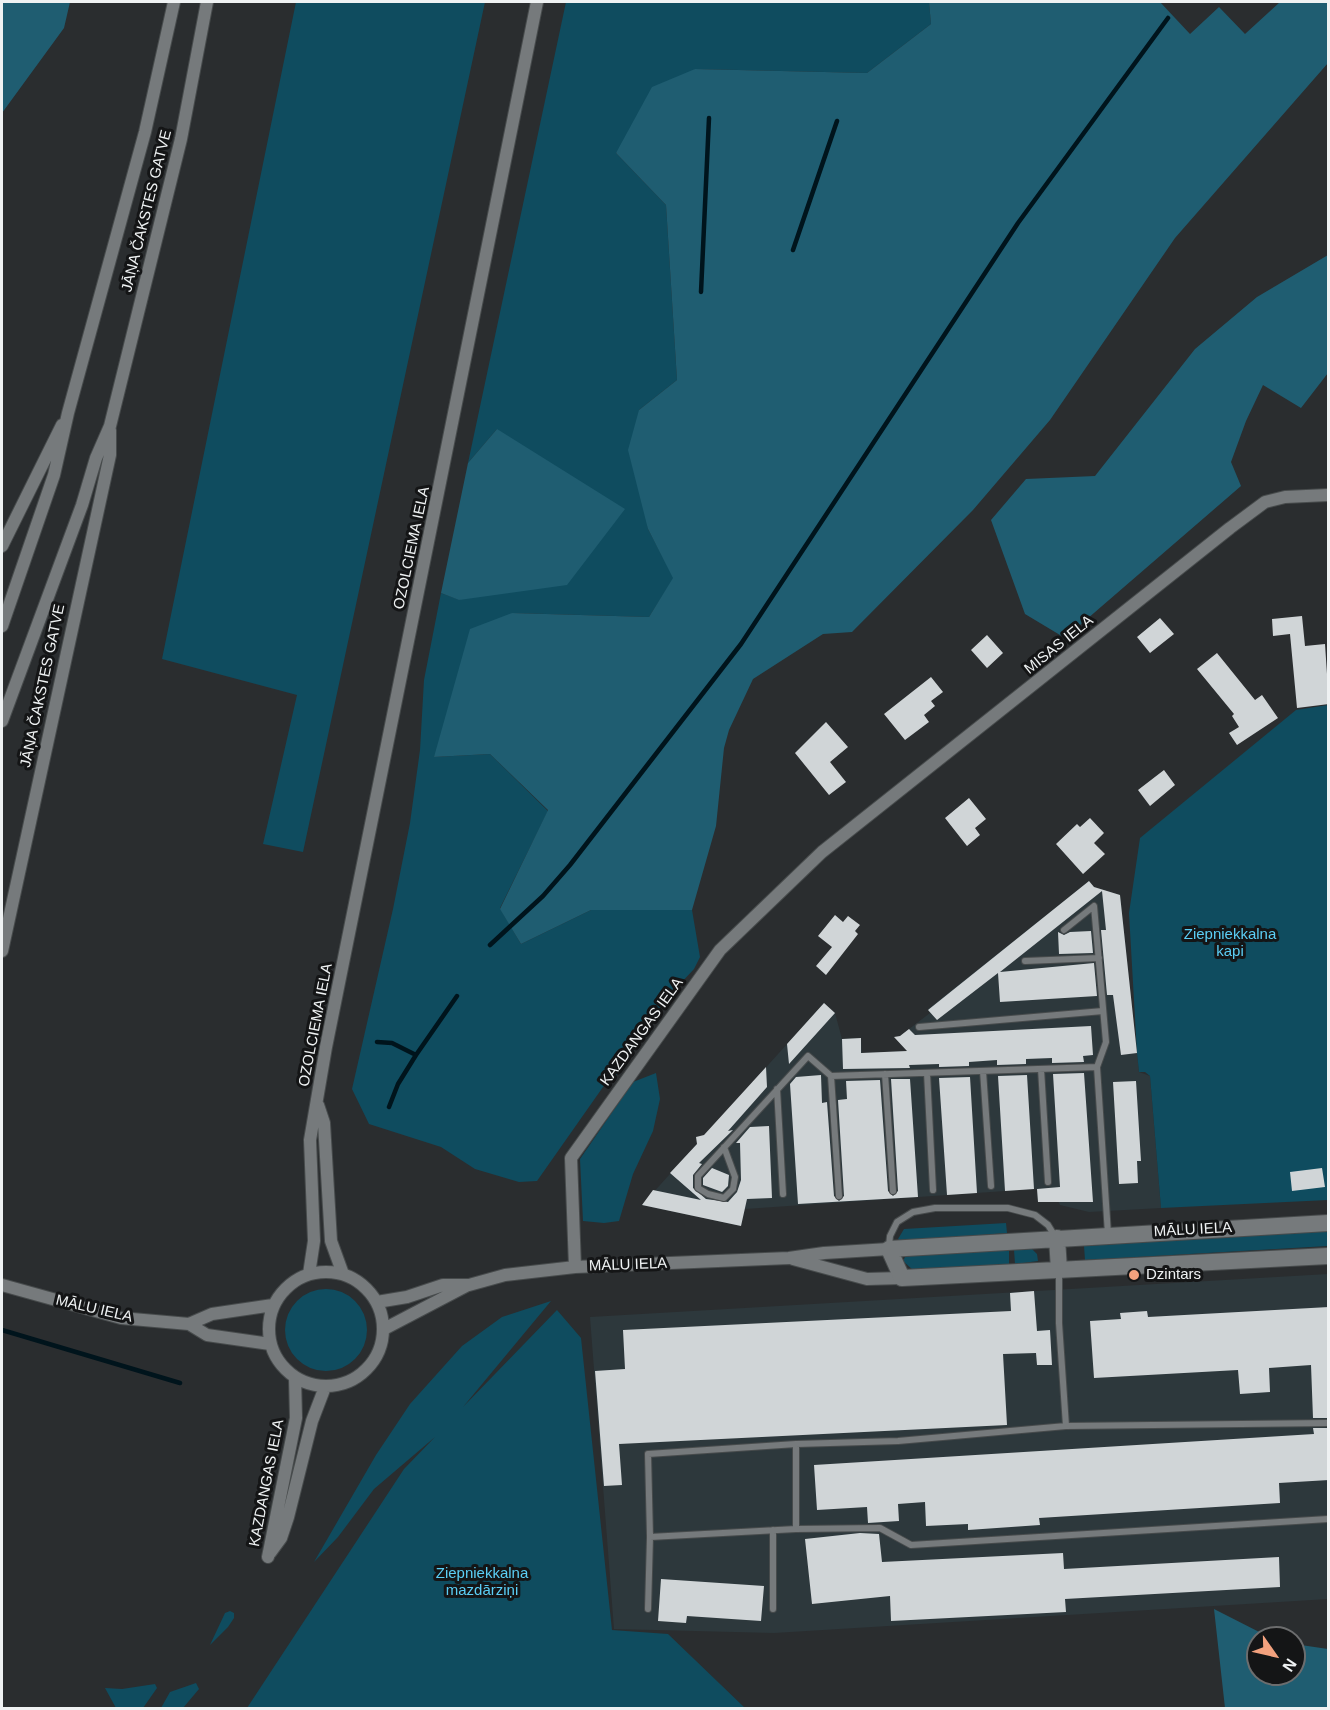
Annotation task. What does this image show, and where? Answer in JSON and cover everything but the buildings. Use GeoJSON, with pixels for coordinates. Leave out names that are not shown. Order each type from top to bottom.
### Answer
{"type":"FeatureCollection","features":[{"type":"Feature","properties":{"kind":"street","name":"JĀŅA ČAKSTES GATVE"},"geometry":{"type":"LineString","coordinates":[[2,626],[54,475],[68,413],[145,132],[174,2]]}},
{"type":"Feature","properties":{"kind":"street","name":"JĀŅA ČAKSTES GATVE"},"geometry":{"type":"LineString","coordinates":[[2,721],[82,505],[96,458],[110,426],[181,139],[207,2]]}},
{"type":"Feature","properties":{"kind":"street","name":"OZOLCIEMA IELA"},"geometry":{"type":"LineString","coordinates":[[309,1274],[314,1241],[310,1140],[537,2]]}},
{"type":"Feature","properties":{"kind":"street","name":"JĀŅA ČAKSTES GATVE"},"geometry":{"type":"LineString","coordinates":[[2,546],[68,413]]}},
{"type":"Feature","properties":{"kind":"street","name":"JĀŅA ČAKSTES GATVE"},"geometry":{"type":"LineString","coordinates":[[2,951],[110,455],[110,426]]}},
{"type":"Feature","properties":{"kind":"street","name":"MISAS IELA"},"geometry":{"type":"LineString","coordinates":[[822,852],[1265,502],[1285,497],[1329,495]]}},
{"type":"Feature","properties":{"kind":"street","name":"KAZDANGAS IELA"},"geometry":{"type":"LineString","coordinates":[[575,1267],[571,1158],[720,950],[822,852]]}},
{"type":"Feature","properties":{"kind":"street","name":"OZOLCIEMA IELA"},"geometry":{"type":"LineString","coordinates":[[317,1101],[324,1123],[331,1241],[343,1274]]}},
{"type":"Feature","properties":{"kind":"street","name":"MĀLU IELA"},"geometry":{"type":"LineString","coordinates":[[384,1329],[469,1285],[505,1275],[575,1267],[789,1258],[824,1253],[1329,1222]]}},
{"type":"Feature","properties":{"kind":"street"},"geometry":{"type":"LineString","coordinates":[[1057,1238],[1059,1270]]}},
{"type":"Feature","properties":{"kind":"street"},"geometry":{"type":"LineString","coordinates":[[889,1249],[902,1278]]}},
{"type":"Feature","properties":{"kind":"street","name":"MĀLU IELA"},"geometry":{"type":"LineString","coordinates":[[789,1258],[867,1279],[1329,1256]]}},
{"type":"Feature","properties":{"kind":"street"},"geometry":{"type":"LineString","coordinates":[[326,1271],[343,1274],[363,1284],[377,1302],[384,1329],[381,1347],[366,1370],[343,1384],[325,1387],[296,1378],[284,1369],[270,1344],[268,1324],[273,1305],[288,1286],[309,1274],[326,1271]]}},
{"type":"Feature","properties":{"kind":"street","name":"MĀLU IELA"},"geometry":{"type":"LineString","coordinates":[[2,1285],[121,1318],[189,1324],[207,1335],[270,1344]]}},
{"type":"Feature","properties":{"kind":"street","name":"MĀLU IELA"},"geometry":{"type":"LineString","coordinates":[[377,1302],[407,1297],[443,1285],[469,1285]]}},
{"type":"Feature","properties":{"kind":"street","name":"MĀLU IELA"},"geometry":{"type":"LineString","coordinates":[[189,1324],[212,1314],[273,1305]]}},
{"type":"Feature","properties":{"kind":"street","name":"KAZDANGAS IELA"},"geometry":{"type":"LineString","coordinates":[[296,1378],[296,1418],[268,1557],[280,1538],[288,1517],[312,1421],[325,1387]]}},
{"type":"Feature","properties":{"kind":"lane"},"geometry":{"type":"LineString","coordinates":[[1064,930],[1094,906],[1106,1042],[1097,1067],[1108,1235]]}},
{"type":"Feature","properties":{"kind":"lane"},"geometry":{"type":"LineString","coordinates":[[1025,961],[1099,958]]}},
{"type":"Feature","properties":{"kind":"lane"},"geometry":{"type":"LineString","coordinates":[[919,1027],[1103,1011]]}},
{"type":"Feature","properties":{"kind":"lane"},"geometry":{"type":"LineString","coordinates":[[724,1147],[735,1177],[733,1189],[724,1198],[708,1194],[698,1188],[698,1176],[724,1147],[777,1089],[808,1056],[831,1076],[1097,1067]]}},
{"type":"Feature","properties":{"kind":"lane"},"geometry":{"type":"LineString","coordinates":[[1041,1069],[1048,1182]]}},
{"type":"Feature","properties":{"kind":"lane"},"geometry":{"type":"LineString","coordinates":[[983,1071],[991,1186]]}},
{"type":"Feature","properties":{"kind":"lane"},"geometry":{"type":"LineString","coordinates":[[927,1073],[933,1190]]}},
{"type":"Feature","properties":{"kind":"lane"},"geometry":{"type":"LineString","coordinates":[[885,1074],[892,1191]]}},
{"type":"Feature","properties":{"kind":"lane"},"geometry":{"type":"LineString","coordinates":[[831,1076],[839,1196]]}},
{"type":"Feature","properties":{"kind":"lane"},"geometry":{"type":"LineString","coordinates":[[777,1089],[783,1194]]}},
{"type":"Feature","properties":{"kind":"lane"},"geometry":{"type":"LineString","coordinates":[[889,1249],[890,1236],[897,1222],[913,1212],[935,1208],[1008,1208],[1035,1215],[1048,1225],[1057,1238]]}},
{"type":"Feature","properties":{"kind":"lane"},"geometry":{"type":"LineString","coordinates":[[1059,1270],[1059,1323],[1066,1426]]}},
{"type":"Feature","properties":{"kind":"lane"},"geometry":{"type":"LineString","coordinates":[[648,1609],[650,1537],[648,1454],[796,1444],[898,1441],[1066,1426],[1329,1423]]}},
{"type":"Feature","properties":{"kind":"lane"},"geometry":{"type":"LineString","coordinates":[[796,1444],[796,1529]]}},
{"type":"Feature","properties":{"kind":"lane"},"geometry":{"type":"LineString","coordinates":[[650,1537],[796,1529],[880,1528],[911,1545],[1329,1519]]}},
{"type":"Feature","properties":{"kind":"lane"},"geometry":{"type":"LineString","coordinates":[[773,1530],[773,1609]]}},
{"type":"Feature","properties":{"kind":"shaded area"},"geometry":{"type":"Polygon","coordinates":[[[2,2],[70,2],[64,28],[2,113],[2,2]]]}},
{"type":"Feature","properties":{"kind":"shaded area"},"geometry":{"type":"Polygon","coordinates":[[[929,2],[1160,2],[1190,34],[1219,7],[1245,34],[1280,2],[1328,2],[1328,63],[1175,238],[1050,420],[973,510],[852,632],[823,634],[753,679],[729,730],[724,748],[716,826],[692,910],[591,910],[521,944],[500,909],[548,810],[490,754],[434,757],[470,629],[512,613],[649,617],[673,578],[648,529],[628,450],[639,410],[677,380],[666,205],[616,153],[652,87],[695,69],[867,73],[931,24],[929,2]]]}},
{"type":"Feature","properties":{"kind":"shaded area"},"geometry":{"type":"Polygon","coordinates":[[[1328,255],[1328,373],[1301,408],[1263,385],[1246,421],[1231,462],[1241,486],[1065,638],[1025,614],[991,520],[1026,479],[1095,476],[1195,349],[1257,297],[1328,255]]]}},
{"type":"Feature","properties":{"kind":"shaded area"},"geometry":{"type":"Polygon","coordinates":[[[497,429],[625,509],[567,585],[459,600],[441,593],[468,463],[497,429]]]}},
{"type":"Feature","properties":{"kind":"shaded area"},"geometry":{"type":"Polygon","coordinates":[[[1089,881],[1094,887],[1120,895],[1139,1072],[1150,1076],[1161,1208],[1089,1212],[1060,1205],[1058,1201],[1038,1202],[1037,1189],[1034,1189],[745,1209],[741,1226],[642,1205],[824,1003],[835,1013],[842,1039],[861,1038],[862,1053],[907,1051],[896,1039],[930,1013],[928,1009],[1089,881]]]}},
{"type":"Feature","properties":{"kind":"shaded area","name":"Dzintars"},"geometry":{"type":"Polygon","coordinates":[[[1328,1274],[1328,1599],[774,1633],[614,1629],[590,1317],[1328,1274]]]}},
{"type":"Feature","properties":{"kind":"shaded area"},"geometry":{"type":"Polygon","coordinates":[[[1214,1609],[1247,1626],[1246,1686],[1306,1686],[1306,1646],[1328,1649],[1328,1708],[1225,1708],[1214,1609]]]}},
{"type":"Feature","properties":{"kind":"green space"},"geometry":{"type":"Polygon","coordinates":[[[296,2],[485,2],[303,852],[263,844],[297,695],[162,659],[296,2]]]}},
{"type":"Feature","properties":{"kind":"green space"},"geometry":{"type":"Polygon","coordinates":[[[566,2],[929,2],[931,24],[867,73],[695,69],[616,153],[666,205],[677,380],[639,410],[648,529],[674,578],[649,617],[512,613],[434,757],[490,754],[548,811],[500,908],[521,944],[591,910],[692,910],[700,957],[694,969],[665,1000],[621,1071],[603,1087],[537,1181],[519,1182],[475,1169],[441,1147],[369,1124],[352,1089],[410,823],[420,750],[424,680],[441,593],[460,600],[497,429],[468,463],[566,2]]]}},
{"type":"Feature","properties":{"kind":"green space","name":"Ziepniekkalna kapi"},"geometry":{"type":"Polygon","coordinates":[[[1328,705],[1328,1200],[1161,1208],[1150,1076],[1145,1072],[1139,1072],[1129,913],[1140,838],[1296,710],[1328,705]]]}},
{"type":"Feature","properties":{"kind":"green space"},"geometry":{"type":"Polygon","coordinates":[[[656,1073],[660,1099],[653,1131],[633,1174],[619,1221],[604,1223],[583,1221],[580,1159],[633,1082],[656,1073]]]}},
{"type":"Feature","properties":{"kind":"green space"},"geometry":{"type":"Polygon","coordinates":[[[1006,1223],[1007,1233],[900,1241],[898,1239],[904,1229],[1006,1223]]]}},
{"type":"Feature","properties":{"kind":"green space"},"geometry":{"type":"Polygon","coordinates":[[[1328,1231],[1328,1246],[1085,1260],[1084,1246],[1328,1231]]]}},
{"type":"Feature","properties":{"kind":"green space"},"geometry":{"type":"Polygon","coordinates":[[[1032,1249],[1037,1254],[1038,1261],[1015,1264],[1014,1250],[1032,1249]]]}},
{"type":"Feature","properties":{"kind":"green space"},"geometry":{"type":"Polygon","coordinates":[[[1009,1250],[1009,1265],[913,1270],[903,1261],[905,1257],[913,1255],[1009,1250]]]}},
{"type":"Feature","properties":{"kind":"green space"},"geometry":{"type":"Polygon","coordinates":[[[318,1289],[334,1289],[349,1296],[360,1307],[367,1322],[364,1346],[355,1359],[334,1371],[318,1371],[303,1364],[292,1353],[285,1338],[285,1322],[292,1307],[303,1296],[318,1289]]]}},
{"type":"Feature","properties":{"kind":"green space","name":"Ziepniekkalna mazdārziņi"},"geometry":{"type":"Polygon","coordinates":[[[551,1301],[463,1407],[557,1310],[581,1338],[612,1630],[668,1634],[745,1708],[247,1708],[404,1469],[435,1437],[374,1489],[338,1537],[314,1562],[376,1455],[410,1404],[462,1346],[502,1317],[551,1301]]]}},
{"type":"Feature","properties":{"kind":"green space"},"geometry":{"type":"Polygon","coordinates":[[[230,1611],[234,1613],[234,1618],[210,1645],[225,1613],[230,1611]]]}},
{"type":"Feature","properties":{"kind":"green space"},"geometry":{"type":"Polygon","coordinates":[[[196,1683],[199,1689],[183,1708],[161,1708],[170,1692],[196,1683]]]}},
{"type":"Feature","properties":{"kind":"green space"},"geometry":{"type":"Polygon","coordinates":[[[155,1684],[157,1688],[143,1708],[116,1708],[105,1688],[122,1689],[155,1684]]]}},
{"type":"Feature","properties":{"kind":"waterway"},"geometry":{"type":"LineString","coordinates":[[490,945],[543,896],[570,865],[741,644],[1018,223],[1168,18]]}},
{"type":"Feature","properties":{"kind":"waterway"},"geometry":{"type":"LineString","coordinates":[[701,292],[709,118]]}},
{"type":"Feature","properties":{"kind":"waterway"},"geometry":{"type":"LineString","coordinates":[[793,250],[837,121]]}},
{"type":"Feature","properties":{"kind":"waterway"},"geometry":{"type":"LineString","coordinates":[[377,1042],[392,1043],[416,1055],[457,996]]}},
{"type":"Feature","properties":{"kind":"waterway"},"geometry":{"type":"LineString","coordinates":[[389,1107],[398,1084],[416,1055]]}},
{"type":"Feature","properties":{"kind":"waterway"},"geometry":{"type":"LineString","coordinates":[[2,1330],[180,1383]]}},
{"type":"Feature","properties":{"kind":"place","name":"Dzintars"},"geometry":{"type":"Point","coordinates":[1134,1275]}}]}
